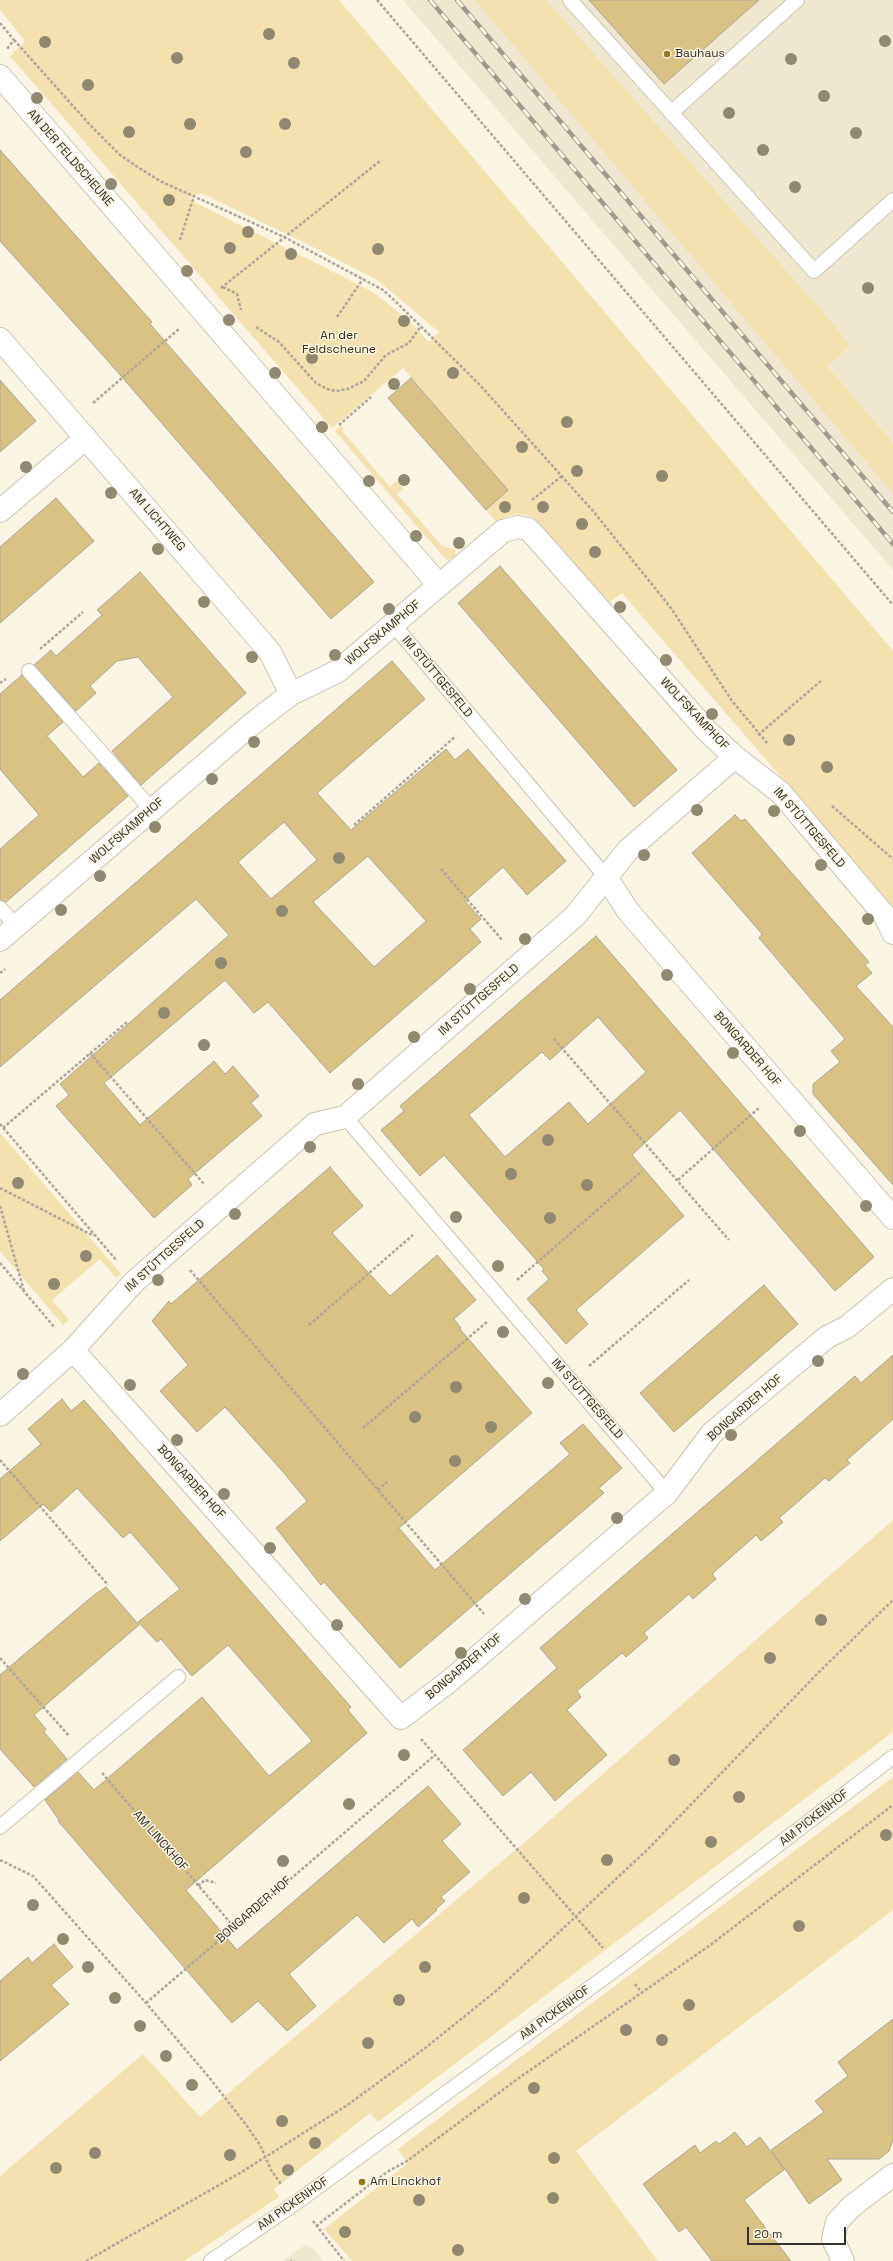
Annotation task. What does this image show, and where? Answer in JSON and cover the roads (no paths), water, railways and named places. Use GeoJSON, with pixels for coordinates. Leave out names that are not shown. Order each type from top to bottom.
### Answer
{"type":"FeatureCollection","features":[{"type":"Feature","properties":{"kind":"street","name":"AN DER FELDSCHEUNE"},"geometry":{"type":"LineString","coordinates":[[0,76],[439,585]]}},
{"type":"Feature","properties":{"kind":"street"},"geometry":{"type":"LineString","coordinates":[[0,339],[86,438],[0,511]]}},
{"type":"Feature","properties":{"kind":"street","name":"AM LICHTWEG"},"geometry":{"type":"LineString","coordinates":[[86,438],[270,652],[291,694]]}},
{"type":"Feature","properties":{"kind":"street","name":"WOLFSKAMPHOF"},"geometry":{"type":"LineString","coordinates":[[8,933],[252,724],[291,694],[338,671],[502,531],[518,527],[528,529],[534,535],[706,730],[735,757]]}},
{"type":"Feature","properties":{"kind":"street","name":"IM STÜTTGESFELD"},"geometry":{"type":"LineString","coordinates":[[0,1415],[73,1350],[134,1282],[315,1124],[344,1117],[575,916],[628,850],[735,757],[781,793],[885,916],[893,933]]}},
{"type":"Feature","properties":{"kind":"street","name":"BONGARDER HOF"},"geometry":{"type":"LineString","coordinates":[[606,877],[628,911],[893,1218]]}},
{"type":"Feature","properties":{"kind":"street","name":"BONGARDER HOF"},"geometry":{"type":"LineString","coordinates":[[73,1350],[402,1718],[452,1679],[667,1493],[712,1434],[828,1338],[847,1327],[893,1289]]}},
{"type":"Feature","properties":{"kind":"street"},"geometry":{"type":"LineString","coordinates":[[843,2261],[833,2239],[837,2222],[852,2206],[893,2176]]}},
{"type":"Feature","properties":{"kind":"lane"},"geometry":{"type":"LineString","coordinates":[[570,0],[814,271],[893,200]]}},
{"type":"Feature","properties":{"kind":"lane"},"geometry":{"type":"LineString","coordinates":[[671,113],[796,0]]}},
{"type":"Feature","properties":{"kind":"lane","name":"IM STÜTTGESFELD"},"geometry":{"type":"LineString","coordinates":[[393,624],[606,877]]}},
{"type":"Feature","properties":{"kind":"lane"},"geometry":{"type":"LineString","coordinates":[[29,671],[152,810]]}},
{"type":"Feature","properties":{"kind":"lane"},"geometry":{"type":"LineString","coordinates":[[0,908],[8,933]]}},
{"type":"Feature","properties":{"kind":"lane","name":"IM STÜTTGESFELD"},"geometry":{"type":"LineString","coordinates":[[344,1117],[667,1493]]}},
{"type":"Feature","properties":{"kind":"lane"},"geometry":{"type":"LineString","coordinates":[[0,1827],[178,1677]]}},
{"type":"Feature","properties":{"kind":"lane","name":"AM PICKENHOF"},"geometry":{"type":"LineString","coordinates":[[211,2261],[297,2202],[620,1966],[893,1757]]}},
{"type":"Feature","properties":{"kind":"railway"},"geometry":{"type":"LineString","coordinates":[[430,0],[893,544]]}},
{"type":"Feature","properties":{"kind":"railway"},"geometry":{"type":"LineString","coordinates":[[457,0],[893,512]]}},
{"type":"Feature","properties":{"kind":"place","name":"Bauhaus"},"geometry":{"type":"Point","coordinates":[667,54]}},
{"type":"Feature","properties":{"kind":"place","name":"Am Linckhof"},"geometry":{"type":"Point","coordinates":[362,2182]}},
{"type":"Feature","properties":{"kind":"park label","name":"An der Feldscheune"},"geometry":{"type":"Point","coordinates":[339,343]}}]}
